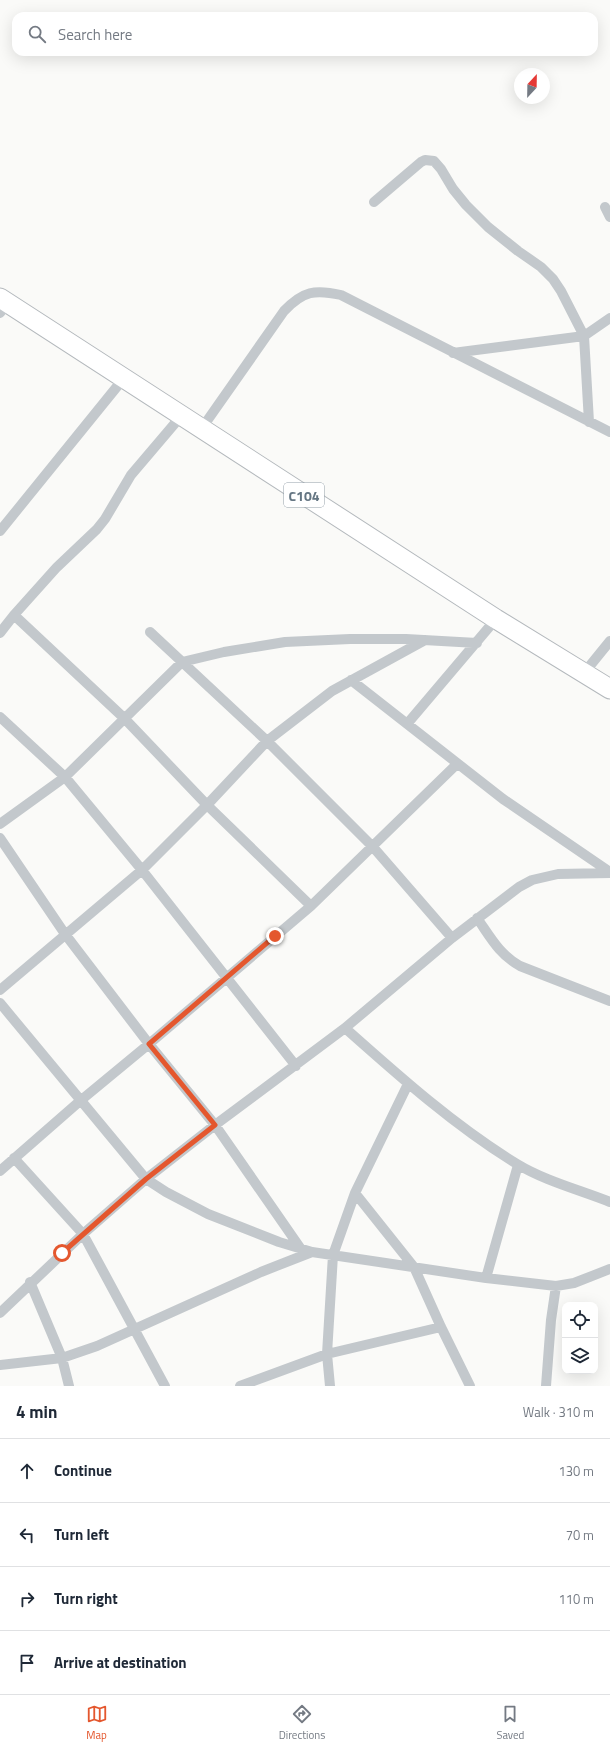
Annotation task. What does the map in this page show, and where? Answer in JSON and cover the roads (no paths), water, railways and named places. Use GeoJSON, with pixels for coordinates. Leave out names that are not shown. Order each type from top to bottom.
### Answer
{"type":"FeatureCollection","features":[{"type":"Feature","properties":{"kind":"highway","name":"C104"},"geometry":{"type":"LineString","coordinates":[[3,304],[124,378],[496,619],[610,690]]}},
{"type":"Feature","properties":{"kind":"street"},"geometry":{"type":"LineString","coordinates":[[374,202],[421,162],[430,159],[437,162],[453,189],[466,205],[488,227],[541,267],[553,279],[584,336],[589,422]]}},
{"type":"Feature","properties":{"kind":"street"},"geometry":{"type":"LineString","coordinates":[[605,207],[610,217]]}},
{"type":"Feature","properties":{"kind":"street"},"geometry":{"type":"LineString","coordinates":[[202,428],[284,311],[295,300],[308,292],[324,291],[341,295],[610,432]]}},
{"type":"Feature","properties":{"kind":"street"},"geometry":{"type":"LineString","coordinates":[[453,353],[584,336],[610,318]]}},
{"type":"Feature","properties":{"kind":"street"},"geometry":{"type":"LineString","coordinates":[[0,531],[124,378]]}},
{"type":"Feature","properties":{"kind":"street"},"geometry":{"type":"LineString","coordinates":[[0,633],[14,615],[105,519],[131,476],[182,415]]}},
{"type":"Feature","properties":{"kind":"street"},"geometry":{"type":"LineString","coordinates":[[14,615],[124,718],[208,805],[311,906]]}},
{"type":"Feature","properties":{"kind":"street"},"geometry":{"type":"LineString","coordinates":[[407,724],[496,619]]}},
{"type":"Feature","properties":{"kind":"street"},"geometry":{"type":"LineString","coordinates":[[150,632],[267,741],[373,847],[452,938]]}},
{"type":"Feature","properties":{"kind":"street"},"geometry":{"type":"LineString","coordinates":[[0,824],[65,777],[182,662],[224,652],[285,642],[350,639],[425,640],[477,643]]}},
{"type":"Feature","properties":{"kind":"street"},"geometry":{"type":"LineString","coordinates":[[0,990],[64,934],[142,870],[208,805],[267,741],[311,706],[351,680],[425,640]]}},
{"type":"Feature","properties":{"kind":"street"},"geometry":{"type":"LineString","coordinates":[[584,673],[610,641]]}},
{"type":"Feature","properties":{"kind":"street"},"geometry":{"type":"LineString","coordinates":[[351,680],[457,764],[531,819],[610,873]]}},
{"type":"Feature","properties":{"kind":"street"},"geometry":{"type":"LineString","coordinates":[[0,717],[65,777],[142,870],[296,1066]]}},
{"type":"Feature","properties":{"kind":"street"},"geometry":{"type":"LineString","coordinates":[[0,1171],[80,1101],[311,906],[457,764]]}},
{"type":"Feature","properties":{"kind":"street"},"geometry":{"type":"LineString","coordinates":[[0,838],[64,934],[149,1044],[215,1125],[301,1249]]}},
{"type":"Feature","properties":{"kind":"street"},"geometry":{"type":"LineString","coordinates":[[0,1313],[30,1282],[146,1179],[215,1125],[345,1028],[452,938],[519,887],[532,880],[570,873],[610,873]]}},
{"type":"Feature","properties":{"kind":"street"},"geometry":{"type":"LineString","coordinates":[[477,918],[497,948],[511,961],[520,966],[610,1001]]}},
{"type":"Feature","properties":{"kind":"street"},"geometry":{"type":"LineString","coordinates":[[0,1003],[146,1179],[166,1192],[208,1214],[312,1252],[486,1278],[556,1286],[574,1283],[610,1269]]}},
{"type":"Feature","properties":{"kind":"street"},"geometry":{"type":"LineString","coordinates":[[345,1028],[408,1084],[464,1128],[518,1165],[610,1202]]}},
{"type":"Feature","properties":{"kind":"street"},"geometry":{"type":"LineString","coordinates":[[330,1386],[327,1354],[333,1255],[355,1193],[408,1084]]}},
{"type":"Feature","properties":{"kind":"street"},"geometry":{"type":"LineString","coordinates":[[14,1158],[83,1234],[164,1386]]}},
{"type":"Feature","properties":{"kind":"street"},"geometry":{"type":"LineString","coordinates":[[486,1278],[518,1165]]}},
{"type":"Feature","properties":{"kind":"street"},"geometry":{"type":"LineString","coordinates":[[355,1193],[414,1267],[470,1386]]}},
{"type":"Feature","properties":{"kind":"street"},"geometry":{"type":"LineString","coordinates":[[0,1365],[62,1358],[97,1346],[254,1275],[312,1252]]}},
{"type":"Feature","properties":{"kind":"street"},"geometry":{"type":"LineString","coordinates":[[30,1282],[62,1358],[70,1386]]}},
{"type":"Feature","properties":{"kind":"street"},"geometry":{"type":"LineString","coordinates":[[546,1386],[547,1361],[556,1286]]}},
{"type":"Feature","properties":{"kind":"street"},"geometry":{"type":"LineString","coordinates":[[240,1386],[327,1354],[441,1327]]}}]}
